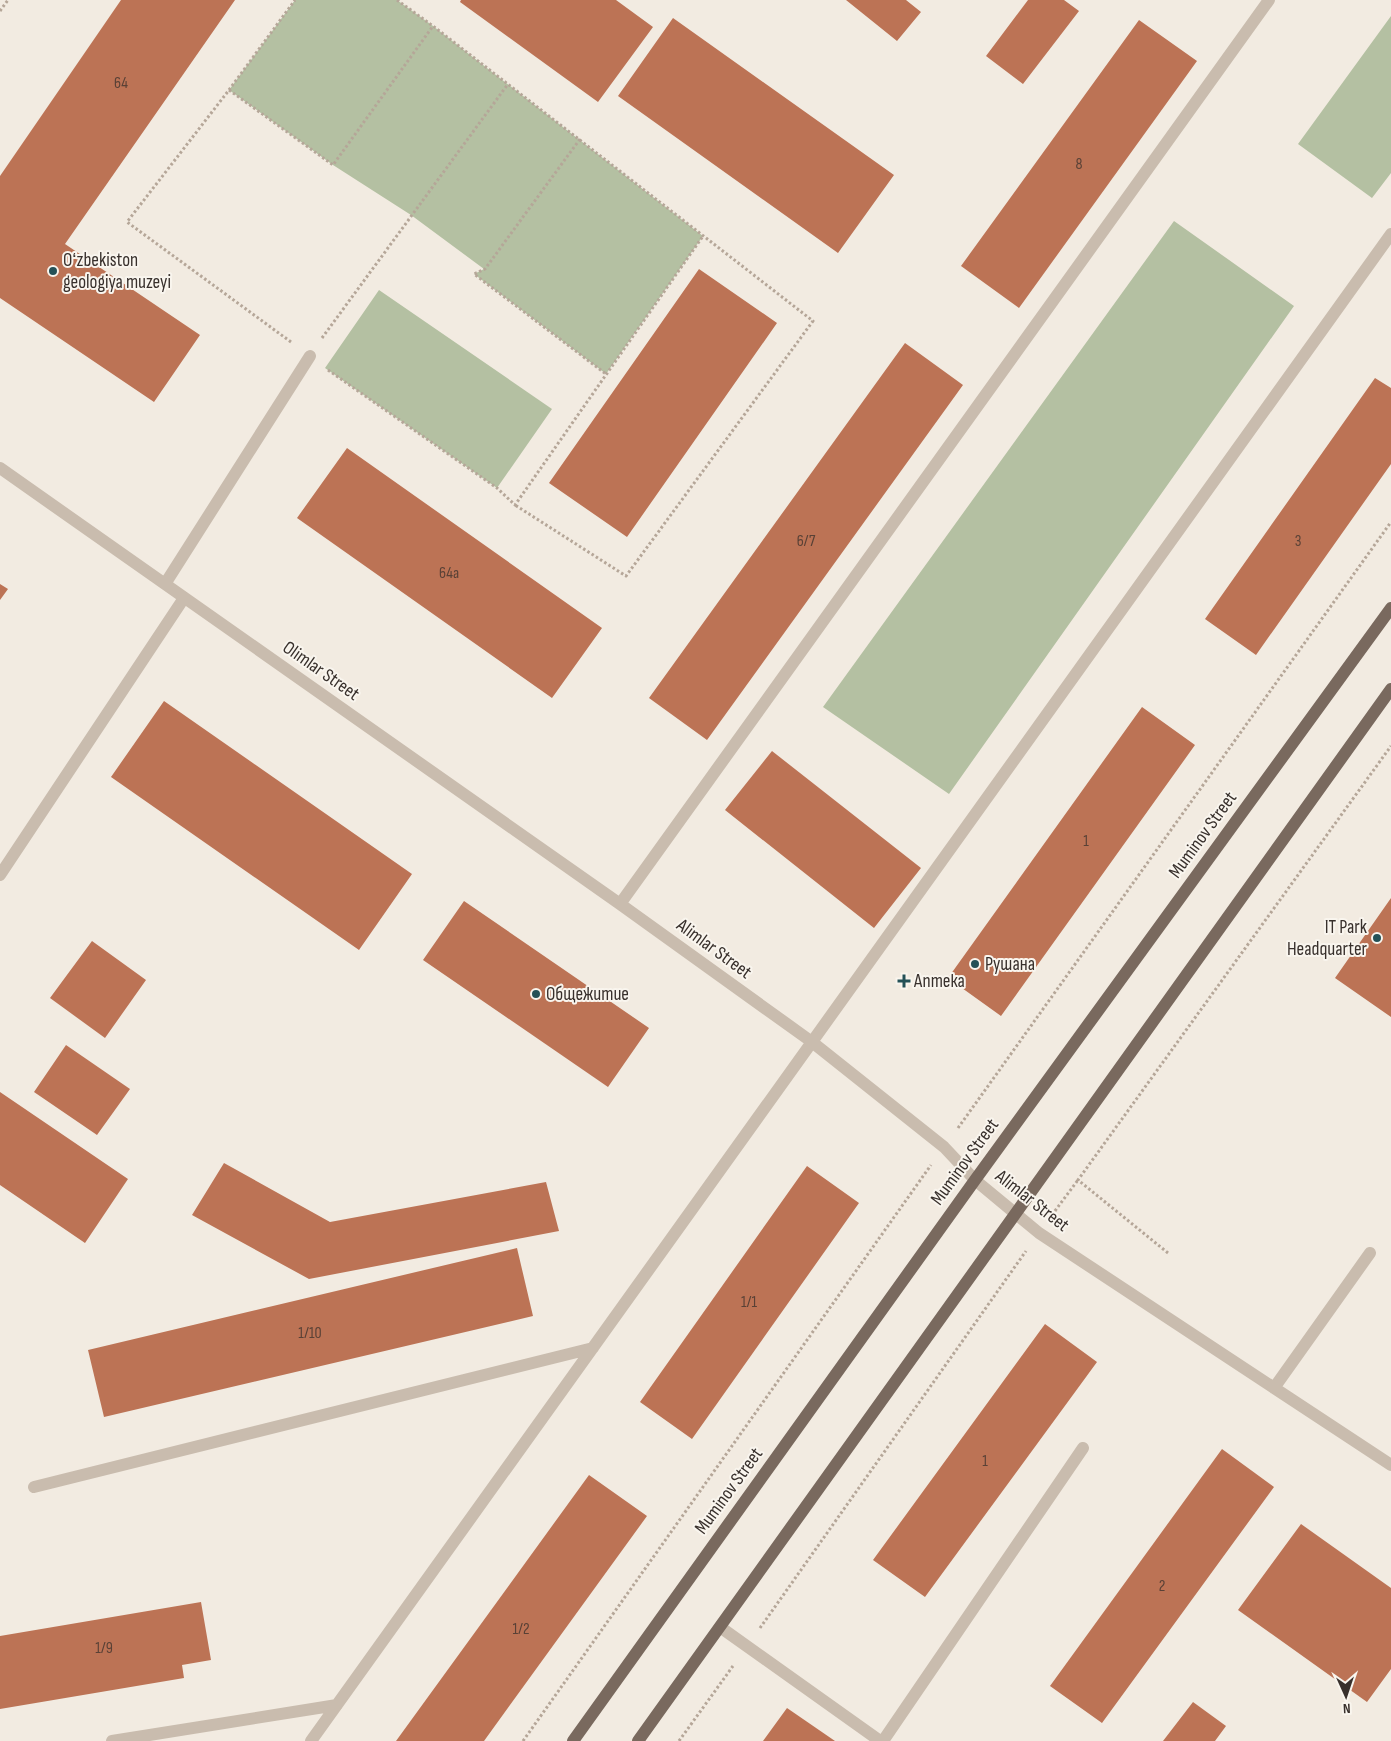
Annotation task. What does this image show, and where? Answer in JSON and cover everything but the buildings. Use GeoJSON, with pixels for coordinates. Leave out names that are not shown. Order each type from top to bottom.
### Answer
{"type":"FeatureCollection","features":[{"type":"Feature","properties":{"kind":"main road","name":"Muminov Street"},"geometry":{"type":"LineString","coordinates":[[572,1741],[975,1180],[1391,608]]}},
{"type":"Feature","properties":{"kind":"main road"},"geometry":{"type":"LineString","coordinates":[[638,1741],[1391,689]]}},
{"type":"Feature","properties":{"kind":"street"},"geometry":{"type":"LineString","coordinates":[[620,904],[1269,0]]}},
{"type":"Feature","properties":{"kind":"street"},"geometry":{"type":"LineString","coordinates":[[312,1741],[1391,234]]}},
{"type":"Feature","properties":{"kind":"street"},"geometry":{"type":"LineString","coordinates":[[165,584],[310,356]]}},
{"type":"Feature","properties":{"kind":"street","name":"Olimlar Street"},"geometry":{"type":"LineString","coordinates":[[0,468],[620,904]]}},
{"type":"Feature","properties":{"kind":"street"},"geometry":{"type":"LineString","coordinates":[[0,875],[184,598]]}},
{"type":"Feature","properties":{"kind":"street","name":"Аlimlar Street"},"geometry":{"type":"LineString","coordinates":[[620,904],[812,1042],[944,1147],[975,1180],[1039,1233],[1391,1465]]}},
{"type":"Feature","properties":{"kind":"street"},"geometry":{"type":"LineString","coordinates":[[1274,1388],[1370,1253]]}},
{"type":"Feature","properties":{"kind":"street"},"geometry":{"type":"LineString","coordinates":[[34,1487],[593,1348]]}},
{"type":"Feature","properties":{"kind":"street"},"geometry":{"type":"LineString","coordinates":[[720,1627],[881,1741],[1083,1448]]}},
{"type":"Feature","properties":{"kind":"street"},"geometry":{"type":"LineString","coordinates":[[112,1741],[337,1705]]}},
{"type":"Feature","properties":{"kind":"path"},"geometry":{"type":"LineString","coordinates":[[0,11],[8,0]]}},
{"type":"Feature","properties":{"kind":"path"},"geometry":{"type":"LineString","coordinates":[[295,0],[229,90],[127,222],[325,368],[497,488],[515,504],[626,576],[814,321],[702,236],[434,26],[397,0]]}},
{"type":"Feature","properties":{"kind":"path"},"geometry":{"type":"LineString","coordinates":[[229,90],[333,164],[434,26]]}},
{"type":"Feature","properties":{"kind":"path"},"geometry":{"type":"LineString","coordinates":[[310,356],[508,84]]}},
{"type":"Feature","properties":{"kind":"path"},"geometry":{"type":"LineString","coordinates":[[580,139],[485,269],[474,274],[606,374]]}},
{"type":"Feature","properties":{"kind":"path"},"geometry":{"type":"LineString","coordinates":[[515,504],[702,236]]}},
{"type":"Feature","properties":{"kind":"path"},"geometry":{"type":"LineString","coordinates":[[679,1741],[1039,1233],[1391,746]]}},
{"type":"Feature","properties":{"kind":"path"},"geometry":{"type":"LineString","coordinates":[[1078,1180],[1168,1253]]}},
{"type":"Feature","properties":{"kind":"green space"},"geometry":{"type":"Polygon","coordinates":[[[295,0],[397,0],[703,236],[606,374],[474,274],[484,269],[411,215],[333,165],[229,90],[295,0]]]}},
{"type":"Feature","properties":{"kind":"green space"},"geometry":{"type":"Polygon","coordinates":[[[1391,16],[1391,173],[1372,198],[1298,144],[1391,16]]]}},
{"type":"Feature","properties":{"kind":"green space"},"geometry":{"type":"Polygon","coordinates":[[[1174,221],[1294,306],[949,794],[823,707],[1174,221]]]}},
{"type":"Feature","properties":{"kind":"green space"},"geometry":{"type":"Polygon","coordinates":[[[379,290],[552,409],[497,488],[325,368],[379,290]]]}},
{"type":"Feature","properties":{"kind":"place","name":"Oʻzbekiston geologiya muzeyi"},"geometry":{"type":"Point","coordinates":[53,271]}},
{"type":"Feature","properties":{"kind":"place","name":"IT Park Headquarter"},"geometry":{"type":"Point","coordinates":[1377,938]}},
{"type":"Feature","properties":{"kind":"place","name":"Рушана"},"geometry":{"type":"Point","coordinates":[975,964]}},
{"type":"Feature","properties":{"kind":"place","name":"Аптека"},"geometry":{"type":"Point","coordinates":[904,981]}},
{"type":"Feature","properties":{"kind":"place","name":"Общежитие"},"geometry":{"type":"Point","coordinates":[536,994]}}]}
